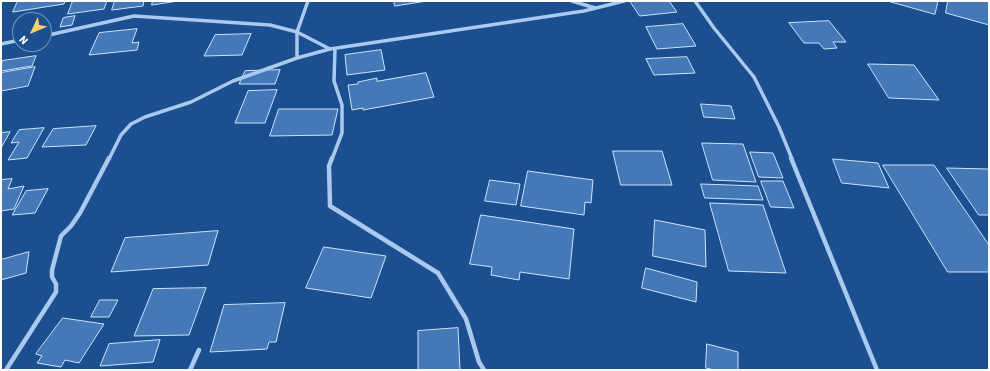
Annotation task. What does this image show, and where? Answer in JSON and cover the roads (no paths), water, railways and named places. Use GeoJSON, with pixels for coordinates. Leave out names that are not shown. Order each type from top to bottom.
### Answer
{"type":"FeatureCollection","features":[{"type":"Feature","properties":{"kind":"street"},"geometry":{"type":"LineString","coordinates":[[297,58],[297,32],[308,1]]}},
{"type":"Feature","properties":{"kind":"street"},"geometry":{"type":"LineString","coordinates":[[572,1],[595,8]]}},
{"type":"Feature","properties":{"kind":"street"},"geometry":{"type":"LineString","coordinates":[[6,370],[56,292],[56,284],[52,277],[52,270],[61,236],[71,226],[80,213],[121,135],[131,124],[145,117],[190,102],[232,81],[297,58],[332,49],[595,8],[624,1]]}},
{"type":"Feature","properties":{"kind":"street"},"geometry":{"type":"LineString","coordinates":[[695,1],[714,28],[754,76],[779,127],[877,370]]}},
{"type":"Feature","properties":{"kind":"street"},"geometry":{"type":"LineString","coordinates":[[52,34],[134,16],[164,20],[270,24],[297,32],[332,49]]}},
{"type":"Feature","properties":{"kind":"street"},"geometry":{"type":"LineString","coordinates":[[1,44],[12,42]]}},
{"type":"Feature","properties":{"kind":"street"},"geometry":{"type":"LineString","coordinates":[[332,49],[334,82],[342,105],[342,133],[329,166],[330,206],[438,273],[466,319],[479,362],[484,370]]}},
{"type":"Feature","properties":{"kind":"street"},"geometry":{"type":"LineString","coordinates":[[190,370],[199,350]]}}]}
